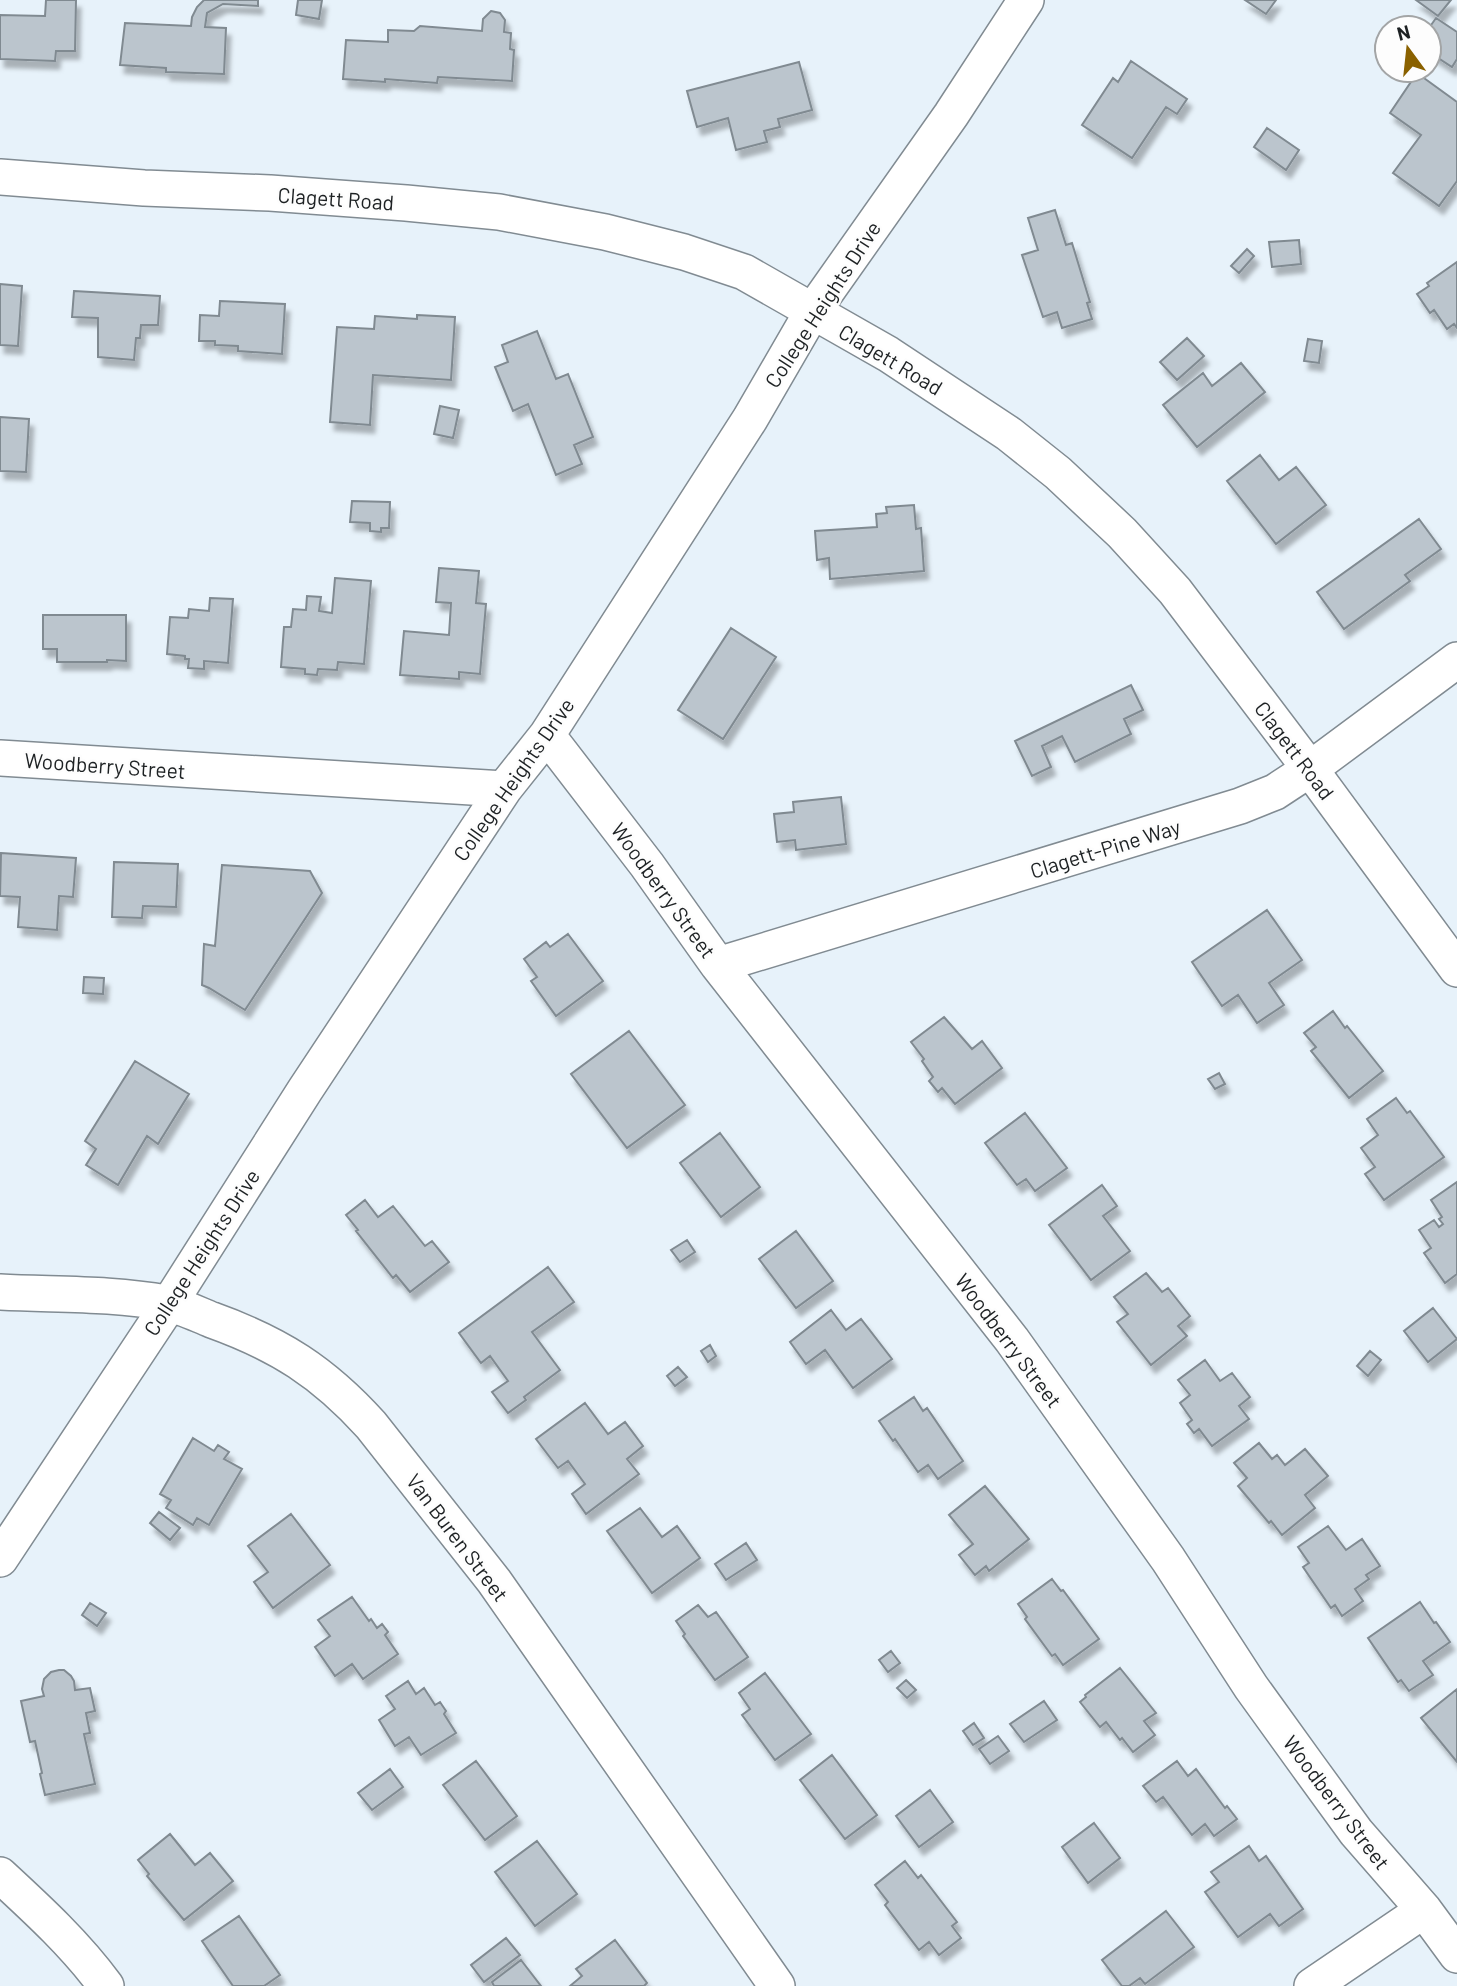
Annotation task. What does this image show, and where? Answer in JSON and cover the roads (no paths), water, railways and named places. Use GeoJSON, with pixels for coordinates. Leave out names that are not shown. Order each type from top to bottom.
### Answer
{"type":"FeatureCollection","features":[{"type":"Feature","properties":{"kind":"street","name":"College Heights Drive"},"geometry":{"type":"LineString","coordinates":[[0,1559],[503,789],[547,735],[750,419],[812,312],[951,115],[1026,0]]}},
{"type":"Feature","properties":{"kind":"street","name":"Clagett Road"},"geometry":{"type":"LineString","coordinates":[[0,177],[144,188],[297,195],[499,212],[605,232],[684,252],[744,272],[888,355],[1009,435],[1058,473],[1122,533],[1175,591],[1457,969]]}},
{"type":"Feature","properties":{"kind":"street","name":"Clagett-Pine Way"},"geometry":{"type":"LineString","coordinates":[[718,965],[1240,806],[1275,792],[1457,660]]}},
{"type":"Feature","properties":{"kind":"street","name":"Woodberry Street"},"geometry":{"type":"LineString","coordinates":[[547,735],[647,865],[718,965],[1012,1340],[1168,1559],[1251,1687],[1308,1766],[1356,1832],[1424,1910],[1457,1955]]}},
{"type":"Feature","properties":{"kind":"street","name":"Woodberry Street"},"geometry":{"type":"LineString","coordinates":[[0,758],[503,789]]}},
{"type":"Feature","properties":{"kind":"street","name":"Van Buren Street"},"geometry":{"type":"LineString","coordinates":[[0,1292],[124,1298],[169,1304],[249,1333],[290,1355],[332,1386],[371,1425],[494,1581],[777,1986]]}},
{"type":"Feature","properties":{"kind":"street"},"geometry":{"type":"LineString","coordinates":[[0,1875],[46,1918],[106,1986]]}},
{"type":"Feature","properties":{"kind":"street"},"geometry":{"type":"LineString","coordinates":[[1312,1986],[1424,1910]]}}]}
